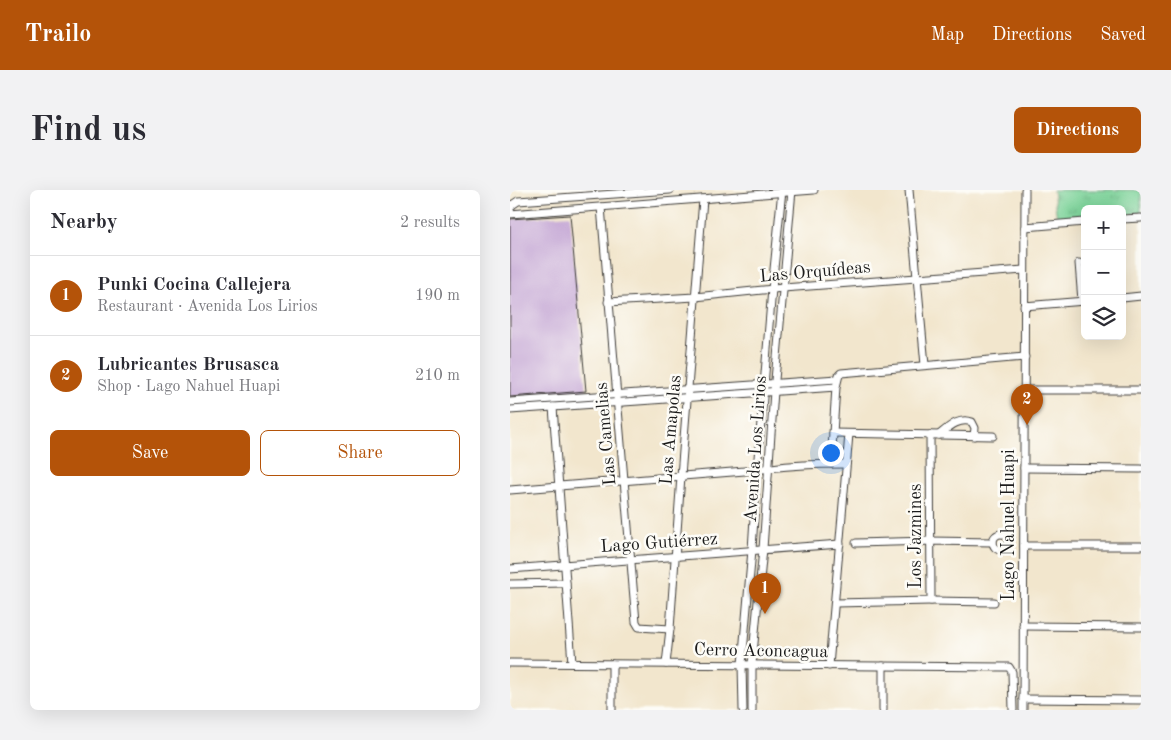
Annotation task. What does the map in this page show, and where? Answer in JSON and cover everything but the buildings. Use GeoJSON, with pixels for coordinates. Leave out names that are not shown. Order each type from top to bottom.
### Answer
{"type":"FeatureCollection","features":[{"type":"Feature","properties":{"kind":"street"},"geometry":{"type":"LineString","coordinates":[[510,209],[512,205],[518,202],[667,190],[667,201]]}},
{"type":"Feature","properties":{"kind":"street"},"geometry":{"type":"LineString","coordinates":[[510,214],[782,191],[814,190]]}},
{"type":"Feature","properties":{"kind":"street"},"geometry":{"type":"LineString","coordinates":[[910,190],[925,366]]}},
{"type":"Feature","properties":{"kind":"street","name":"Lago Nahuel Huapi"},"geometry":{"type":"LineString","coordinates":[[1023,710],[1025,190]]}},
{"type":"Feature","properties":{"kind":"street","name":"Avenida Los Lirios"},"geometry":{"type":"LineString","coordinates":[[743,710],[742,664],[772,289],[782,191]]}},
{"type":"Feature","properties":{"kind":"street","name":"Avenida Los Lirios"},"geometry":{"type":"LineString","coordinates":[[752,710],[752,664],[792,191]]}},
{"type":"Feature","properties":{"kind":"street","name":"Las Amapolas"},"geometry":{"type":"LineString","coordinates":[[666,664],[703,199]]}},
{"type":"Feature","properties":{"kind":"street","name":"Las Camelias"},"geometry":{"type":"LineString","coordinates":[[601,207],[636,622],[639,626],[646,628],[670,629]]}},
{"type":"Feature","properties":{"kind":"street"},"geometry":{"type":"LineString","coordinates":[[1126,219],[1141,218]]}},
{"type":"Feature","properties":{"kind":"street"},"geometry":{"type":"LineString","coordinates":[[1025,228],[1081,222]]}},
{"type":"Feature","properties":{"kind":"street"},"geometry":{"type":"LineString","coordinates":[[1079,263],[1083,295]]}},
{"type":"Feature","properties":{"kind":"street","name":"Las Orquídeas"},"geometry":{"type":"LineString","coordinates":[[608,302],[695,297],[783,288],[1024,270]]}},
{"type":"Feature","properties":{"kind":"street"},"geometry":{"type":"LineString","coordinates":[[1126,298],[1141,296]]}},
{"type":"Feature","properties":{"kind":"street"},"geometry":{"type":"LineString","coordinates":[[1024,306],[1081,301]]}},
{"type":"Feature","properties":{"kind":"street"},"geometry":{"type":"LineString","coordinates":[[831,464],[836,387],[839,374],[1025,358]]}},
{"type":"Feature","properties":{"kind":"street"},"geometry":{"type":"LineString","coordinates":[[510,402],[616,398],[764,388],[838,379]]}},
{"type":"Feature","properties":{"kind":"street"},"geometry":{"type":"LineString","coordinates":[[774,387],[836,387]]}},
{"type":"Feature","properties":{"kind":"street"},"geometry":{"type":"LineString","coordinates":[[1024,390],[1141,390]]}},
{"type":"Feature","properties":{"kind":"street"},"geometry":{"type":"LineString","coordinates":[[510,410],[553,407],[616,398]]}},
{"type":"Feature","properties":{"kind":"street"},"geometry":{"type":"LineString","coordinates":[[553,407],[572,663]]}},
{"type":"Feature","properties":{"kind":"street"},"geometry":{"type":"LineString","coordinates":[[939,435],[960,421],[966,420],[972,422],[974,436]]}},
{"type":"Feature","properties":{"kind":"street"},"geometry":{"type":"LineString","coordinates":[[833,433],[993,436]]}},
{"type":"Feature","properties":{"kind":"street"},"geometry":{"type":"LineString","coordinates":[[829,666],[849,434]]}},
{"type":"Feature","properties":{"kind":"street","name":"Los Jazmines"},"geometry":{"type":"LineString","coordinates":[[835,602],[931,601],[930,435]]}},
{"type":"Feature","properties":{"kind":"street"},"geometry":{"type":"LineString","coordinates":[[510,490],[769,468],[846,464]]}},
{"type":"Feature","properties":{"kind":"street"},"geometry":{"type":"LineString","coordinates":[[1024,468],[1141,469]]}},
{"type":"Feature","properties":{"kind":"street"},"geometry":{"type":"LineString","coordinates":[[856,543],[993,542]]}},
{"type":"Feature","properties":{"kind":"street","name":"Lago Gutiérrez"},"geometry":{"type":"LineString","coordinates":[[510,569],[840,544]]}},
{"type":"Feature","properties":{"kind":"street"},"geometry":{"type":"LineString","coordinates":[[1024,546],[1141,546]]}},
{"type":"Feature","properties":{"kind":"street"},"geometry":{"type":"LineString","coordinates":[[510,584],[566,583]]}},
{"type":"Feature","properties":{"kind":"street"},"geometry":{"type":"LineString","coordinates":[[931,601],[994,602]]}},
{"type":"Feature","properties":{"kind":"street"},"geometry":{"type":"LineString","coordinates":[[1023,626],[1141,626]]}},
{"type":"Feature","properties":{"kind":"street","name":"Cerro Aconcagua"},"geometry":{"type":"LineString","coordinates":[[510,663],[1009,667],[1013,674],[1013,710]]}},
{"type":"Feature","properties":{"kind":"street"},"geometry":{"type":"LineString","coordinates":[[612,664],[612,710]]}},
{"type":"Feature","properties":{"kind":"street"},"geometry":{"type":"LineString","coordinates":[[882,666],[883,710]]}},
{"type":"Feature","properties":{"kind":"street"},"geometry":{"type":"LineString","coordinates":[[1023,699],[1141,700]]}},
{"type":"Feature","properties":{"kind":"green space"},"geometry":{"type":"Polygon","coordinates":[[[1053,190],[1141,190],[1141,213],[1126,215],[1126,205],[1081,205],[1081,217],[1057,219],[1053,190]]]}},
{"type":"Feature","properties":{"kind":"place","name":"Lubricantes Brusasca"},"geometry":{"type":"Point","coordinates":[1027,425]}},
{"type":"Feature","properties":{"kind":"place","name":"Punki Cocina Callejera"},"geometry":{"type":"Point","coordinates":[765,614]}}]}
